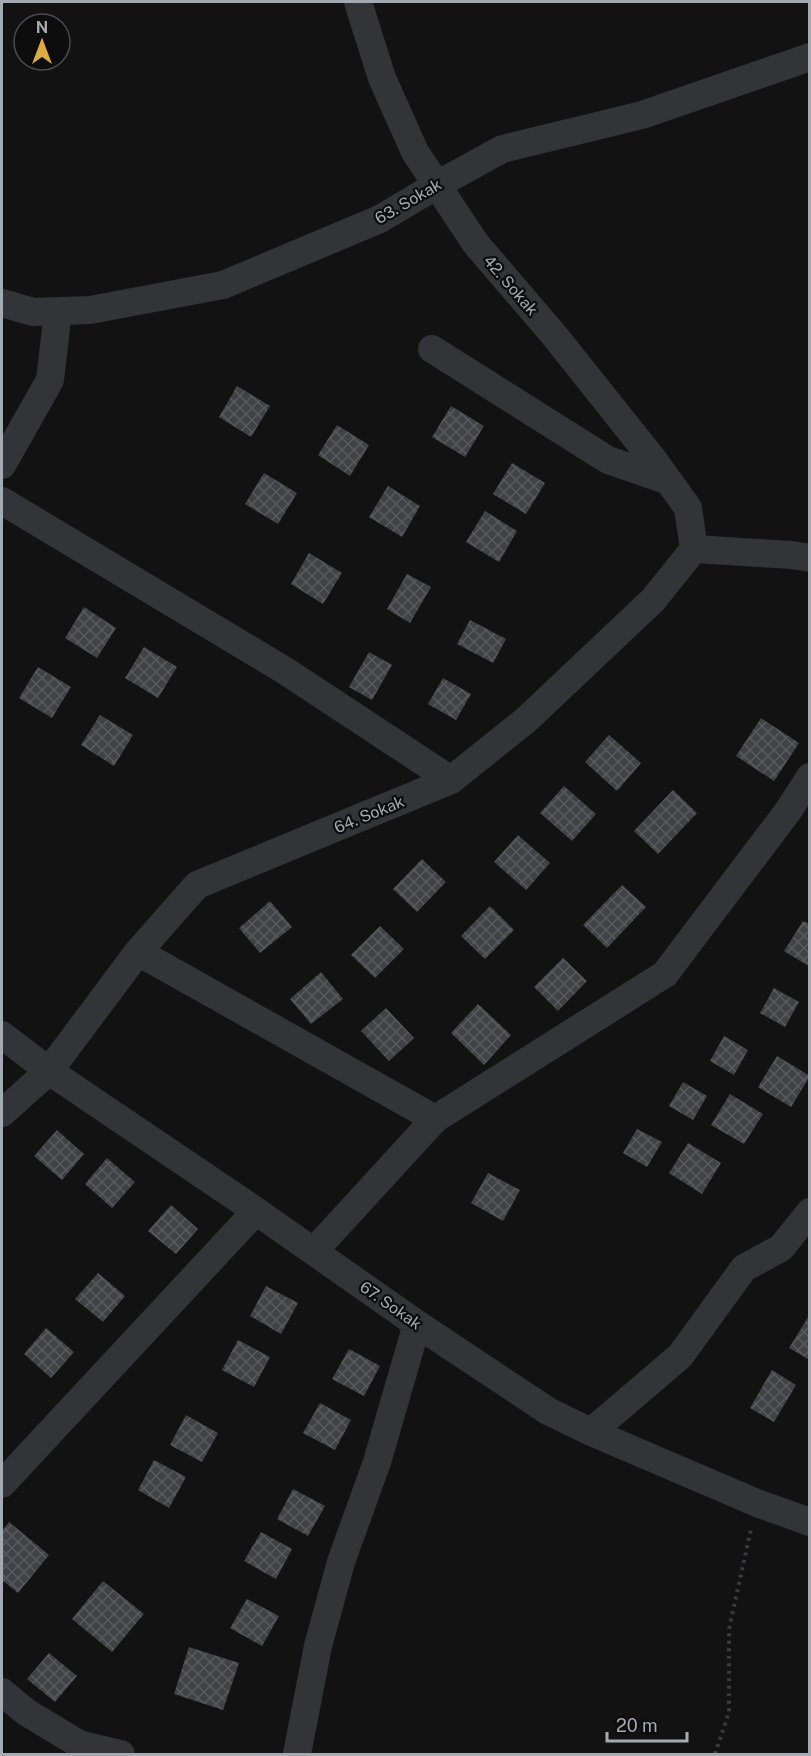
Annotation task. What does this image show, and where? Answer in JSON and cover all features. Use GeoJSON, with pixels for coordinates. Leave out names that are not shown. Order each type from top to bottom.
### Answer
{"type":"FeatureCollection","features":[{"type":"Feature","properties":{"kind":"street","name":"42. Sokak"},"geometry":{"type":"LineString","coordinates":[[358,2],[382,78],[415,152],[476,244],[554,335],[688,508],[694,549]]}},
{"type":"Feature","properties":{"kind":"street","name":"63. Sokak"},"geometry":{"type":"LineString","coordinates":[[2,303],[33,312],[90,310],[224,285],[380,219],[502,149],[642,116],[810,57]]}},
{"type":"Feature","properties":{"kind":"street"},"geometry":{"type":"LineString","coordinates":[[2,465],[50,380],[58,311]]}},
{"type":"Feature","properties":{"kind":"street"},"geometry":{"type":"LineString","coordinates":[[432,349],[608,460],[669,481]]}},
{"type":"Feature","properties":{"kind":"street"},"geometry":{"type":"LineString","coordinates":[[2,501],[284,670],[451,780]]}},
{"type":"Feature","properties":{"kind":"street"},"geometry":{"type":"LineString","coordinates":[[694,549],[810,558]]}},
{"type":"Feature","properties":{"kind":"street","name":"64. Sokak"},"geometry":{"type":"LineString","coordinates":[[49,1071],[138,952],[197,885],[451,780],[526,720],[653,600],[694,549]]}},
{"type":"Feature","properties":{"kind":"street"},"geometry":{"type":"LineString","coordinates":[[314,1251],[435,1119],[665,974],[788,811],[810,777]]}},
{"type":"Feature","properties":{"kind":"street"},"geometry":{"type":"LineString","coordinates":[[138,952],[435,1119]]}},
{"type":"Feature","properties":{"kind":"street","name":"67. Sokak"},"geometry":{"type":"LineString","coordinates":[[2,1035],[49,1071],[256,1211],[417,1324],[548,1411],[591,1432],[757,1503],[810,1522]]}},
{"type":"Feature","properties":{"kind":"street"},"geometry":{"type":"LineString","coordinates":[[2,1113],[49,1071]]}},
{"type":"Feature","properties":{"kind":"street"},"geometry":{"type":"LineString","coordinates":[[2,1484],[256,1211]]}},
{"type":"Feature","properties":{"kind":"street"},"geometry":{"type":"LineString","coordinates":[[591,1432],[680,1356],[744,1268],[781,1248],[810,1212]]}},
{"type":"Feature","properties":{"kind":"street"},"geometry":{"type":"LineString","coordinates":[[297,1755],[318,1646],[341,1562],[377,1462],[417,1324]]}},
{"type":"Feature","properties":{"kind":"street"},"geometry":{"type":"LineString","coordinates":[[2,1692],[26,1712],[79,1744],[121,1755]]}},
{"type":"Feature","properties":{"kind":"path"},"geometry":{"type":"LineString","coordinates":[[715,1755],[729,1712],[729,1629],[757,1503]]}},
{"type":"Feature","properties":{"kind":"building"},"geometry":{"type":"Polygon","coordinates":[[[237,386],[270,406],[251,437],[219,417],[237,386]]]}},
{"type":"Feature","properties":{"kind":"building"},"geometry":{"type":"Polygon","coordinates":[[[451,406],[484,426],[465,457],[432,437],[451,406]]]}},
{"type":"Feature","properties":{"kind":"building"},"geometry":{"type":"Polygon","coordinates":[[[337,425],[369,445],[350,476],[318,455],[337,425]]]}},
{"type":"Feature","properties":{"kind":"building"},"geometry":{"type":"Polygon","coordinates":[[[512,463],[545,483],[526,514],[493,494],[512,463]]]}},
{"type":"Feature","properties":{"kind":"building"},"geometry":{"type":"Polygon","coordinates":[[[264,473],[297,493],[278,524],[245,504],[264,473]]]}},
{"type":"Feature","properties":{"kind":"building"},"geometry":{"type":"Polygon","coordinates":[[[388,486],[420,506],[402,537],[369,517],[388,486]]]}},
{"type":"Feature","properties":{"kind":"building"},"geometry":{"type":"Polygon","coordinates":[[[485,511],[517,531],[499,562],[466,542],[485,511]]]}},
{"type":"Feature","properties":{"kind":"building"},"geometry":{"type":"Polygon","coordinates":[[[309,553],[342,573],[323,604],[291,584],[309,553]]]}},
{"type":"Feature","properties":{"kind":"building"},"geometry":{"type":"Polygon","coordinates":[[[407,574],[431,587],[410,623],[387,609],[407,574]]]}},
{"type":"Feature","properties":{"kind":"building"},"geometry":{"type":"Polygon","coordinates":[[[84,607],[116,628],[97,658],[65,638],[84,607]]]}},
{"type":"Feature","properties":{"kind":"building"},"geometry":{"type":"Polygon","coordinates":[[[470,620],[506,639],[493,663],[457,644],[470,620]]]}},
{"type":"Feature","properties":{"kind":"building"},"geometry":{"type":"Polygon","coordinates":[[[144,647],[177,667],[158,698],[125,678],[144,647]]]}},
{"type":"Feature","properties":{"kind":"building"},"geometry":{"type":"Polygon","coordinates":[[[369,652],[392,665],[372,700],[349,687],[369,652]]]}},
{"type":"Feature","properties":{"kind":"building"},"geometry":{"type":"Polygon","coordinates":[[[38,667],[71,687],[52,718],[19,698],[38,667]]]}},
{"type":"Feature","properties":{"kind":"building"},"geometry":{"type":"Polygon","coordinates":[[[443,678],[471,694],[456,720],[428,704],[443,678]]]}},
{"type":"Feature","properties":{"kind":"building"},"geometry":{"type":"Polygon","coordinates":[[[100,715],[133,735],[114,766],[81,745],[100,715]]]}},
{"type":"Feature","properties":{"kind":"building"},"geometry":{"type":"Polygon","coordinates":[[[761,718],[799,743],[774,781],[736,756],[761,718]]]}},
{"type":"Feature","properties":{"kind":"building"},"geometry":{"type":"Polygon","coordinates":[[[609,735],[641,763],[617,791],[585,762],[609,735]]]}},
{"type":"Feature","properties":{"kind":"building"},"geometry":{"type":"Polygon","coordinates":[[[564,786],[596,814],[572,841],[540,813],[564,786]]]}},
{"type":"Feature","properties":{"kind":"building"},"geometry":{"type":"Polygon","coordinates":[[[673,790],[697,813],[658,854],[634,831],[673,790]]]}},
{"type":"Feature","properties":{"kind":"building"},"geometry":{"type":"Polygon","coordinates":[[[518,835],[550,863],[526,890],[494,862],[518,835]]]}},
{"type":"Feature","properties":{"kind":"building"},"geometry":{"type":"Polygon","coordinates":[[[422,859],[446,882],[417,912],[393,889],[422,859]]]}},
{"type":"Feature","properties":{"kind":"building"},"geometry":{"type":"Polygon","coordinates":[[[622,885],[646,907],[607,948],[583,925],[622,885]]]}},
{"type":"Feature","properties":{"kind":"building"},"geometry":{"type":"Polygon","coordinates":[[[270,901],[292,927],[260,953],[239,928],[270,901]]]}},
{"type":"Feature","properties":{"kind":"building"},"geometry":{"type":"Polygon","coordinates":[[[490,906],[514,930],[485,959],[461,936],[490,906]]]}},
{"type":"Feature","properties":{"kind":"building"},"geometry":{"type":"Polygon","coordinates":[[[803,921],[810,924],[810,967],[784,951],[803,921]]]}},
{"type":"Feature","properties":{"kind":"building"},"geometry":{"type":"Polygon","coordinates":[[[380,926],[404,949],[375,978],[351,955],[380,926]]]}},
{"type":"Feature","properties":{"kind":"building"},"geometry":{"type":"Polygon","coordinates":[[[563,958],[587,981],[558,1011],[534,987],[563,958]]]}},
{"type":"Feature","properties":{"kind":"building"},"geometry":{"type":"Polygon","coordinates":[[[321,972],[343,999],[311,1024],[290,999],[321,972]]]}},
{"type":"Feature","properties":{"kind":"building"},"geometry":{"type":"Polygon","coordinates":[[[774,988],[799,1002],[785,1027],[760,1013],[774,988]]]}},
{"type":"Feature","properties":{"kind":"building"},"geometry":{"type":"Polygon","coordinates":[[[478,1004],[511,1035],[484,1065],[451,1033],[478,1004]]]}},
{"type":"Feature","properties":{"kind":"building"},"geometry":{"type":"Polygon","coordinates":[[[386,1008],[414,1038],[389,1061],[361,1031],[386,1008]]]}},
{"type":"Feature","properties":{"kind":"building"},"geometry":{"type":"Polygon","coordinates":[[[724,1036],[748,1050],[734,1075],[710,1061],[724,1036]]]}},
{"type":"Feature","properties":{"kind":"building"},"geometry":{"type":"Polygon","coordinates":[[[777,1056],[810,1076],[791,1107],[758,1087],[777,1056]]]}},
{"type":"Feature","properties":{"kind":"building"},"geometry":{"type":"Polygon","coordinates":[[[683,1082],[707,1096],[693,1120],[669,1106],[683,1082]]]}},
{"type":"Feature","properties":{"kind":"building"},"geometry":{"type":"Polygon","coordinates":[[[730,1094],[763,1114],[744,1144],[711,1125],[730,1094]]]}},
{"type":"Feature","properties":{"kind":"building"},"geometry":{"type":"Polygon","coordinates":[[[637,1129],[662,1142],[647,1167],[623,1153],[637,1129]]]}},
{"type":"Feature","properties":{"kind":"building"},"geometry":{"type":"Polygon","coordinates":[[[57,1130],[84,1154],[62,1180],[34,1156],[57,1130]]]}},
{"type":"Feature","properties":{"kind":"building"},"geometry":{"type":"Polygon","coordinates":[[[688,1143],[721,1163],[702,1194],[669,1173],[688,1143]]]}},
{"type":"Feature","properties":{"kind":"building"},"geometry":{"type":"Polygon","coordinates":[[[107,1158],[135,1182],[112,1208],[85,1184],[107,1158]]]}},
{"type":"Feature","properties":{"kind":"building"},"geometry":{"type":"Polygon","coordinates":[[[488,1173],[520,1190],[503,1221],[471,1203],[488,1173]]]}},
{"type":"Feature","properties":{"kind":"building"},"geometry":{"type":"Polygon","coordinates":[[[171,1205],[198,1229],[176,1254],[148,1231],[171,1205]]]}},
{"type":"Feature","properties":{"kind":"building"},"geometry":{"type":"Polygon","coordinates":[[[98,1273],[125,1296],[103,1322],[75,1299],[98,1273]]]}},
{"type":"Feature","properties":{"kind":"building"},"geometry":{"type":"Polygon","coordinates":[[[266,1286],[298,1303],[281,1334],[250,1316],[266,1286]]]}},
{"type":"Feature","properties":{"kind":"building"},"geometry":{"type":"Polygon","coordinates":[[[810,1314],[810,1360],[789,1348],[810,1314]]]}},
{"type":"Feature","properties":{"kind":"building"},"geometry":{"type":"Polygon","coordinates":[[[46,1328],[74,1352],[51,1378],[24,1354],[46,1328]]]}},
{"type":"Feature","properties":{"kind":"building"},"geometry":{"type":"Polygon","coordinates":[[[238,1340],[270,1357],[254,1387],[222,1370],[238,1340]]]}},
{"type":"Feature","properties":{"kind":"building"},"geometry":{"type":"Polygon","coordinates":[[[349,1349],[380,1366],[364,1396],[332,1379],[349,1349]]]}},
{"type":"Feature","properties":{"kind":"building"},"geometry":{"type":"Polygon","coordinates":[[[772,1370],[796,1385],[774,1422],[750,1408],[772,1370]]]}},
{"type":"Feature","properties":{"kind":"building"},"geometry":{"type":"Polygon","coordinates":[[[320,1403],[351,1420],[335,1450],[303,1433],[320,1403]]]}},
{"type":"Feature","properties":{"kind":"building"},"geometry":{"type":"Polygon","coordinates":[[[186,1415],[218,1433],[202,1462],[170,1445],[186,1415]]]}},
{"type":"Feature","properties":{"kind":"building"},"geometry":{"type":"Polygon","coordinates":[[[154,1460],[186,1477],[169,1508],[138,1490],[154,1460]]]}},
{"type":"Feature","properties":{"kind":"building"},"geometry":{"type":"Polygon","coordinates":[[[293,1489],[325,1506],[308,1536],[277,1519],[293,1489]]]}},
{"type":"Feature","properties":{"kind":"building"},"geometry":{"type":"Polygon","coordinates":[[[9,1522],[49,1555],[18,1593],[2,1580],[2,1531],[9,1522]]]}},
{"type":"Feature","properties":{"kind":"building"},"geometry":{"type":"Polygon","coordinates":[[[261,1532],[292,1549],[276,1579],[244,1561],[261,1532]]]}},
{"type":"Feature","properties":{"kind":"building"},"geometry":{"type":"Polygon","coordinates":[[[103,1581],[144,1614],[112,1652],[72,1619],[103,1581]]]}},
{"type":"Feature","properties":{"kind":"building"},"geometry":{"type":"Polygon","coordinates":[[[247,1599],[279,1616],[262,1646],[230,1628],[247,1599]]]}},
{"type":"Feature","properties":{"kind":"building"},"geometry":{"type":"Polygon","coordinates":[[[189,1647],[239,1663],[223,1710],[174,1694],[189,1647]]]}},
{"type":"Feature","properties":{"kind":"building"},"geometry":{"type":"Polygon","coordinates":[[[49,1653],[77,1676],[55,1702],[27,1679],[49,1653]]]}}]}
